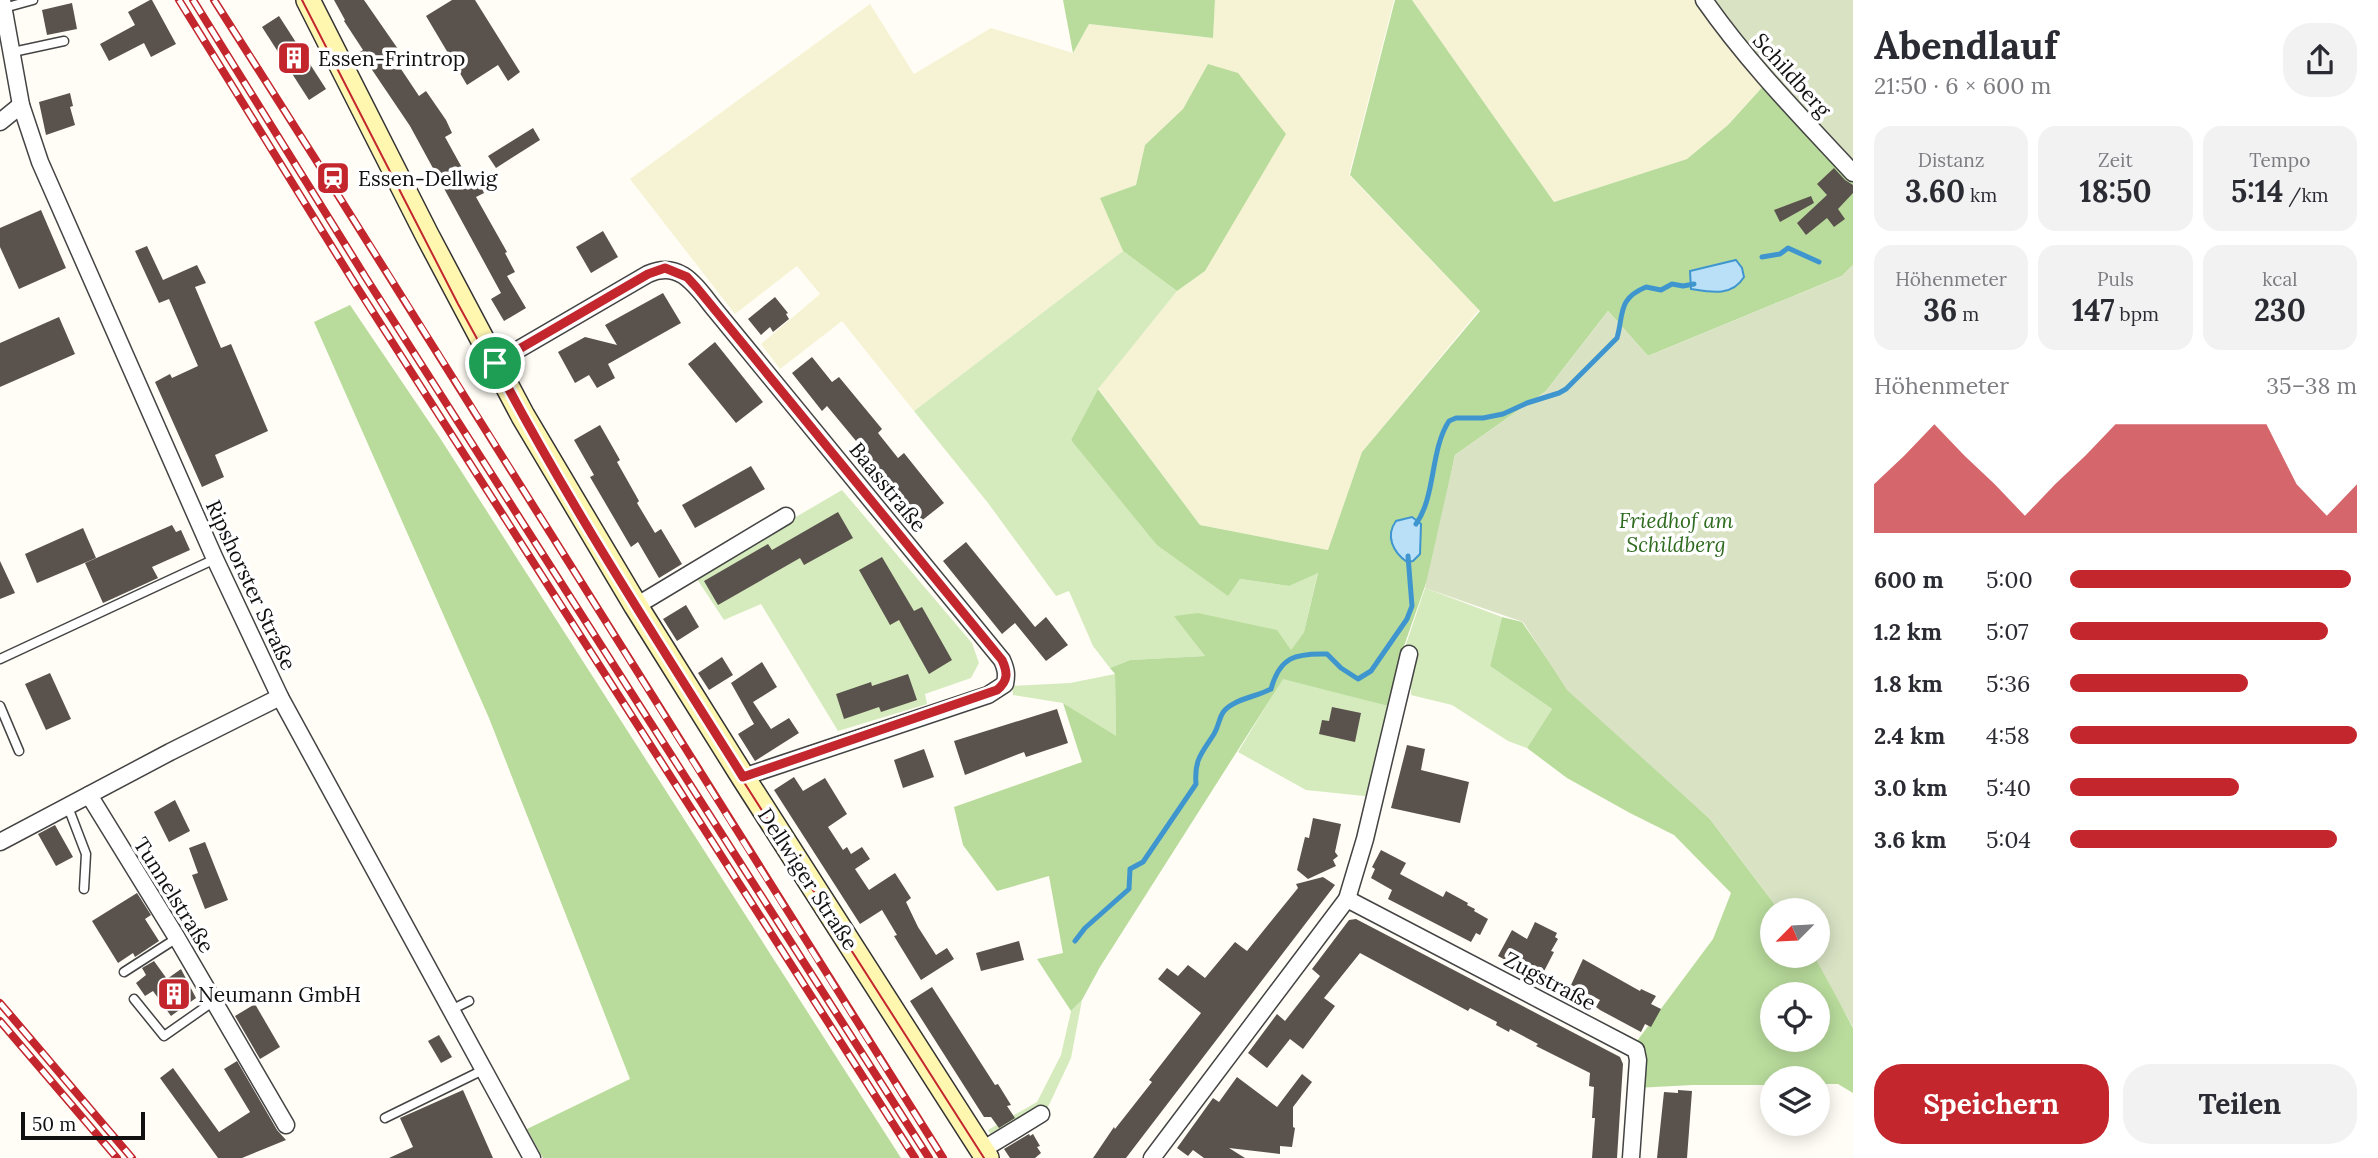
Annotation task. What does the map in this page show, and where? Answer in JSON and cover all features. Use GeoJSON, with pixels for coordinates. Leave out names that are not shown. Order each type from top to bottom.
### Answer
{"type":"FeatureCollection","features":[{"type":"Feature","properties":{"kind":"main road","name":"Dellwiger Straße"},"geometry":{"type":"LineString","coordinates":[[308,0],[427,235],[523,416],[636,606],[743,777],[985,1154]]}},
{"type":"Feature","properties":{"kind":"street","name":"Schildberg"},"geometry":{"type":"LineString","coordinates":[[1704,0],[1760,72],[1853,173]]}},
{"type":"Feature","properties":{"kind":"street","name":"Ripshorster Straße"},"geometry":{"type":"LineString","coordinates":[[3,4],[21,105],[40,162],[215,559],[280,697],[532,1158]]}},
{"type":"Feature","properties":{"kind":"street"},"geometry":{"type":"LineString","coordinates":[[0,122],[21,105]]}},
{"type":"Feature","properties":{"kind":"street","name":"Baasstraße"},"geometry":{"type":"LineString","coordinates":[[495,363],[648,274],[665,268],[687,277],[1002,660],[1007,676],[1005,684],[988,695],[743,777]]}},
{"type":"Feature","properties":{"kind":"street"},"geometry":{"type":"LineString","coordinates":[[636,606],[786,516]]}},
{"type":"Feature","properties":{"kind":"street"},"geometry":{"type":"LineString","coordinates":[[1152,1158],[1348,899],[1409,654]]}},
{"type":"Feature","properties":{"kind":"street"},"geometry":{"type":"LineString","coordinates":[[0,842],[280,697]]}},
{"type":"Feature","properties":{"kind":"street","name":"Tunnelstraße"},"geometry":{"type":"LineString","coordinates":[[89,796],[286,1125]]}},
{"type":"Feature","properties":{"kind":"street","name":"Zugstraße"},"geometry":{"type":"LineString","coordinates":[[1348,899],[1636,1050],[1638,1060],[1631,1158]]}},
{"type":"Feature","properties":{"kind":"street","name":"Dellwiger Straße"},"geometry":{"type":"LineString","coordinates":[[985,1154],[1041,1114]]}},
{"type":"Feature","properties":{"kind":"lane"},"geometry":{"type":"LineString","coordinates":[[3,4],[33,0]]}},
{"type":"Feature","properties":{"kind":"lane"},"geometry":{"type":"LineString","coordinates":[[13,52],[64,41]]}},
{"type":"Feature","properties":{"kind":"lane"},"geometry":{"type":"LineString","coordinates":[[0,659],[215,559]]}},
{"type":"Feature","properties":{"kind":"lane"},"geometry":{"type":"LineString","coordinates":[[0,706],[19,751]]}},
{"type":"Feature","properties":{"kind":"lane"},"geometry":{"type":"LineString","coordinates":[[68,807],[86,854],[84,890]]}},
{"type":"Feature","properties":{"kind":"lane"},"geometry":{"type":"LineString","coordinates":[[124,972],[177,939]]}},
{"type":"Feature","properties":{"kind":"lane"},"geometry":{"type":"LineString","coordinates":[[134,999],[164,1037],[214,1001]]}},
{"type":"Feature","properties":{"kind":"lane"},"geometry":{"type":"LineString","coordinates":[[451,1010],[469,1001]]}},
{"type":"Feature","properties":{"kind":"lane"},"geometry":{"type":"LineString","coordinates":[[385,1118],[484,1070]]}},
{"type":"Feature","properties":{"kind":"shaded area"},"geometry":{"type":"Polygon","coordinates":[[[1215,0],[1394,0],[1349,175],[1479,310],[1362,452],[1328,550],[1200,525],[1098,388],[1177,291],[1205,271],[1208,65],[1183,109],[1145,145],[1136,185],[1101,198],[1123,251],[914,411],[842,321],[780,369],[761,344],[820,294],[797,266],[735,314],[630,179],[870,4],[914,74],[991,28],[1073,53],[1089,24],[1213,38],[1215,0]]]}},
{"type":"Feature","properties":{"kind":"shaded area"},"geometry":{"type":"Polygon","coordinates":[[[1412,0],[1701,0],[1767,82],[1728,125],[1687,159],[1554,202],[1412,0]]]}},
{"type":"Feature","properties":{"kind":"green space"},"geometry":{"type":"Polygon","coordinates":[[[1063,0],[1215,0],[1213,38],[1089,24],[1073,53],[1063,0]]]}},
{"type":"Feature","properties":{"kind":"green space"},"geometry":{"type":"Polygon","coordinates":[[[1395,0],[1412,0],[1554,202],[1687,159],[1728,125],[1767,82],[1853,179],[1853,265],[1842,276],[1648,356],[1608,311],[1546,391],[1455,455],[1432,566],[1403,649],[1392,707],[1283,679],[1100,967],[1082,1000],[1071,1011],[1037,959],[1063,953],[1049,876],[997,891],[963,845],[954,807],[1082,762],[1063,703],[1116,736],[1115,674],[1110,668],[1130,660],[1205,656],[1174,616],[1198,613],[1277,630],[1291,650],[1304,632],[1318,573],[1289,586],[1240,579],[1228,596],[1157,545],[1071,440],[1098,389],[1200,525],[1328,550],[1362,452],[1480,311],[1350,175],[1395,0]]]}},
{"type":"Feature","properties":{"kind":"green space"},"geometry":{"type":"Polygon","coordinates":[[[1706,0],[1853,0],[1853,178],[1706,0]]]}},
{"type":"Feature","properties":{"kind":"green space"},"geometry":{"type":"Polygon","coordinates":[[[1208,64],[1238,73],[1286,134],[1205,271],[1177,291],[1123,251],[1100,198],[1136,185],[1145,145],[1183,109],[1208,64]]]}},
{"type":"Feature","properties":{"kind":"green space"},"geometry":{"type":"Polygon","coordinates":[[[1123,251],[1177,291],[1098,389],[1071,440],[1228,595],[1240,579],[1289,586],[1318,572],[1304,632],[1291,650],[1175,616],[1205,656],[1130,660],[1110,668],[1093,646],[1069,591],[1056,596],[988,503],[914,411],[1123,251]]]}},
{"type":"Feature","properties":{"kind":"green space","name":"Friedhof am Schildberg"},"geometry":{"type":"Polygon","coordinates":[[[1853,265],[1853,1027],[1821,968],[1830,968],[1830,898],[1770,898],[1710,819],[1567,690],[1523,622],[1425,588],[1455,455],[1546,391],[1608,311],[1648,356],[1842,276],[1853,265]]]}},
{"type":"Feature","properties":{"kind":"green space"},"geometry":{"type":"Polygon","coordinates":[[[350,305],[440,438],[901,1158],[543,1158],[527,1129],[630,1079],[489,718],[314,322],[350,305]]]}},
{"type":"Feature","properties":{"kind":"green space"},"geometry":{"type":"Polygon","coordinates":[[[842,490],[972,643],[979,663],[971,678],[925,694],[927,704],[838,731],[761,604],[724,620],[695,576],[842,490]]]}},
{"type":"Feature","properties":{"kind":"green space"},"geometry":{"type":"Polygon","coordinates":[[[1425,588],[1502,617],[1490,666],[1552,709],[1527,748],[1508,741],[1452,705],[1411,695],[1411,671],[1399,665],[1425,588]]]}},
{"type":"Feature","properties":{"kind":"green space"},"geometry":{"type":"Polygon","coordinates":[[[1502,617],[1522,622],[1568,689],[1710,819],[1770,898],[1760,898],[1760,968],[1822,968],[1829,982],[1760,982],[1760,1052],[1830,1052],[1830,983],[1853,1028],[1853,1093],[1838,1084],[1830,1084],[1830,1066],[1760,1066],[1760,1085],[1635,1088],[1637,1041],[1713,939],[1731,893],[1674,835],[1567,778],[1527,748],[1552,709],[1490,666],[1502,617]]]}},
{"type":"Feature","properties":{"kind":"green space"},"geometry":{"type":"Polygon","coordinates":[[[1115,674],[1116,737],[1063,703],[1013,695],[1012,686],[1070,683],[1115,674]]]}},
{"type":"Feature","properties":{"kind":"green space"},"geometry":{"type":"Polygon","coordinates":[[[1283,678],[1392,707],[1374,797],[1306,790],[1238,752],[1283,678]]]}},
{"type":"Feature","properties":{"kind":"green space"},"geometry":{"type":"Polygon","coordinates":[[[1082,1000],[1071,1058],[1048,1107],[994,1140],[988,1130],[1037,1102],[1061,1055],[1071,1011],[1082,1000]]]}},
{"type":"Feature","properties":{"kind":"water"},"geometry":{"type":"Polygon","coordinates":[[[1736,260],[1744,277],[1733,288],[1720,292],[1691,289],[1690,271],[1736,260]]]}},
{"type":"Feature","properties":{"kind":"water"},"geometry":{"type":"Polygon","coordinates":[[[1412,517],[1421,524],[1420,554],[1413,561],[1407,562],[1394,549],[1391,532],[1396,521],[1412,517]]]}},
{"type":"Feature","properties":{"kind":"building"},"geometry":{"type":"Polygon","coordinates":[[[150,0],[176,44],[151,57],[144,43],[109,61],[100,44],[135,25],[128,12],[150,0]]]}},
{"type":"Feature","properties":{"kind":"building"},"geometry":{"type":"Polygon","coordinates":[[[334,0],[364,0],[398,49],[391,54],[419,96],[426,91],[446,120],[452,133],[445,137],[471,184],[478,180],[484,193],[476,197],[507,252],[505,253],[515,272],[507,276],[526,308],[504,321],[491,299],[501,293],[410,126],[360,52],[363,50],[334,0]]]}},
{"type":"Feature","properties":{"kind":"building"},"geometry":{"type":"Polygon","coordinates":[[[452,0],[475,0],[520,72],[508,81],[498,65],[467,85],[426,16],[452,0]]]}},
{"type":"Feature","properties":{"kind":"building"},"geometry":{"type":"Polygon","coordinates":[[[72,3],[77,29],[47,35],[42,10],[72,3]]]}},
{"type":"Feature","properties":{"kind":"building","name":"Essen-Frintrop"},"geometry":{"type":"Polygon","coordinates":[[[279,16],[326,89],[309,100],[262,27],[279,16]]]}},
{"type":"Feature","properties":{"kind":"building"},"geometry":{"type":"Polygon","coordinates":[[[70,93],[73,106],[70,107],[75,125],[46,135],[39,102],[70,93]]]}},
{"type":"Feature","properties":{"kind":"building"},"geometry":{"type":"Polygon","coordinates":[[[533,128],[540,140],[496,168],[488,156],[533,128]]]}},
{"type":"Feature","properties":{"kind":"building"},"geometry":{"type":"Polygon","coordinates":[[[1834,168],[1853,185],[1853,193],[1838,209],[1845,219],[1834,227],[1827,218],[1806,235],[1797,223],[1827,195],[1817,184],[1834,168]]]}},
{"type":"Feature","properties":{"kind":"building"},"geometry":{"type":"Polygon","coordinates":[[[1811,196],[1814,203],[1780,222],[1774,210],[1811,196]]]}},
{"type":"Feature","properties":{"kind":"building"},"geometry":{"type":"Polygon","coordinates":[[[41,210],[66,268],[19,289],[0,247],[0,228],[41,210]]]}},
{"type":"Feature","properties":{"kind":"building"},"geometry":{"type":"Polygon","coordinates":[[[603,231],[618,257],[591,273],[576,247],[603,231]]]}},
{"type":"Feature","properties":{"kind":"building"},"geometry":{"type":"Polygon","coordinates":[[[147,246],[163,280],[197,265],[206,283],[195,287],[221,348],[231,344],[268,431],[215,455],[224,477],[202,487],[155,382],[170,374],[172,378],[198,366],[169,299],[159,303],[135,251],[147,246]]]}},
{"type":"Feature","properties":{"kind":"building"},"geometry":{"type":"Polygon","coordinates":[[[663,293],[681,323],[608,364],[615,378],[597,388],[589,375],[575,383],[558,352],[585,337],[617,345],[605,325],[663,293]]]}},
{"type":"Feature","properties":{"kind":"building"},"geometry":{"type":"Polygon","coordinates":[[[775,297],[788,313],[786,314],[789,319],[773,332],[770,327],[761,335],[748,319],[775,297]]]}},
{"type":"Feature","properties":{"kind":"building"},"geometry":{"type":"Polygon","coordinates":[[[59,317],[75,354],[0,387],[0,343],[59,317]]]}},
{"type":"Feature","properties":{"kind":"building"},"geometry":{"type":"Polygon","coordinates":[[[715,342],[763,402],[736,423],[688,364],[715,342]]]}},
{"type":"Feature","properties":{"kind":"building"},"geometry":{"type":"Polygon","coordinates":[[[812,357],[832,382],[839,377],[882,429],[878,433],[898,458],[904,453],[944,503],[915,526],[855,451],[861,447],[827,406],[822,411],[792,373],[812,357]]]}},
{"type":"Feature","properties":{"kind":"building"},"geometry":{"type":"Polygon","coordinates":[[[600,425],[620,460],[617,462],[639,501],[637,503],[655,533],[661,529],[682,564],[659,578],[638,542],[631,547],[590,477],[594,475],[574,440],[600,425]]]}},
{"type":"Feature","properties":{"kind":"building"},"geometry":{"type":"Polygon","coordinates":[[[751,466],[765,489],[695,528],[682,505],[751,466]]]}},
{"type":"Feature","properties":{"kind":"building"},"geometry":{"type":"Polygon","coordinates":[[[838,512],[853,538],[804,565],[800,558],[718,605],[704,581],[768,544],[772,550],[838,512]]]}},
{"type":"Feature","properties":{"kind":"building"},"geometry":{"type":"Polygon","coordinates":[[[172,525],[176,532],[181,530],[190,550],[152,567],[158,578],[103,603],[85,563],[172,525]]]}},
{"type":"Feature","properties":{"kind":"building"},"geometry":{"type":"Polygon","coordinates":[[[83,528],[96,558],[37,583],[25,554],[83,528]]]}},
{"type":"Feature","properties":{"kind":"building"},"geometry":{"type":"Polygon","coordinates":[[[966,542],[1035,627],[1046,617],[1068,645],[1046,661],[1015,623],[1002,634],[943,561],[966,542]]]}},
{"type":"Feature","properties":{"kind":"building"},"geometry":{"type":"Polygon","coordinates":[[[882,557],[914,611],[922,607],[952,660],[929,674],[899,620],[890,625],[859,570],[882,557]]]}},
{"type":"Feature","properties":{"kind":"building"},"geometry":{"type":"Polygon","coordinates":[[[0,561],[15,593],[0,599],[0,561]]]}},
{"type":"Feature","properties":{"kind":"building"},"geometry":{"type":"Polygon","coordinates":[[[686,605],[699,627],[677,641],[663,619],[686,605]]]}},
{"type":"Feature","properties":{"kind":"building"},"geometry":{"type":"Polygon","coordinates":[[[722,657],[733,675],[709,690],[698,673],[722,657]]]}},
{"type":"Feature","properties":{"kind":"building"},"geometry":{"type":"Polygon","coordinates":[[[762,662],[777,687],[753,702],[771,729],[789,718],[799,733],[755,761],[738,734],[754,724],[731,683],[762,662]]]}},
{"type":"Feature","properties":{"kind":"building"},"geometry":{"type":"Polygon","coordinates":[[[50,673],[71,719],[46,730],[25,684],[50,673]]]}},
{"type":"Feature","properties":{"kind":"building"},"geometry":{"type":"Polygon","coordinates":[[[908,674],[917,700],[881,712],[879,707],[844,719],[836,694],[871,682],[872,686],[908,674]]]}},
{"type":"Feature","properties":{"kind":"building"},"geometry":{"type":"Polygon","coordinates":[[[1332,707],[1361,713],[1355,742],[1319,734],[1322,720],[1329,721],[1332,707]]]}},
{"type":"Feature","properties":{"kind":"building"},"geometry":{"type":"Polygon","coordinates":[[[1057,709],[1068,743],[1026,757],[1024,752],[965,775],[954,741],[1057,709]]]}},
{"type":"Feature","properties":{"kind":"building"},"geometry":{"type":"Polygon","coordinates":[[[1407,745],[1425,749],[1421,770],[1469,782],[1460,823],[1391,808],[1407,745]]]}},
{"type":"Feature","properties":{"kind":"building"},"geometry":{"type":"Polygon","coordinates":[[[924,749],[934,777],[903,788],[894,760],[924,749]]]}},
{"type":"Feature","properties":{"kind":"building"},"geometry":{"type":"Polygon","coordinates":[[[794,777],[803,791],[825,778],[847,814],[828,827],[843,850],[847,847],[851,854],[862,847],[870,859],[855,869],[869,890],[895,873],[911,898],[906,902],[918,927],[936,955],[947,948],[954,959],[921,980],[894,936],[897,935],[882,910],[860,924],[774,790],[794,777]]]}},
{"type":"Feature","properties":{"kind":"building"},"geometry":{"type":"Polygon","coordinates":[[[175,800],[190,831],[169,842],[154,812],[175,800]]]}},
{"type":"Feature","properties":{"kind":"building"},"geometry":{"type":"Polygon","coordinates":[[[1313,818],[1341,824],[1335,852],[1338,856],[1333,860],[1336,866],[1308,879],[1297,870],[1313,818]]]}},
{"type":"Feature","properties":{"kind":"building"},"geometry":{"type":"Polygon","coordinates":[[[55,825],[73,857],[56,866],[38,834],[55,825]]]}},
{"type":"Feature","properties":{"kind":"building"},"geometry":{"type":"Polygon","coordinates":[[[205,842],[228,900],[205,909],[192,875],[198,873],[189,848],[205,842]]]}},
{"type":"Feature","properties":{"kind":"building"},"geometry":{"type":"Polygon","coordinates":[[[1381,850],[1406,863],[1400,874],[1443,897],[1446,891],[1468,903],[1474,911],[1488,919],[1480,935],[1476,933],[1471,942],[1388,899],[1392,890],[1371,878],[1375,869],[1372,867],[1381,850]]]}},
{"type":"Feature","properties":{"kind":"building"},"geometry":{"type":"Polygon","coordinates":[[[1323,877],[1335,885],[1126,1158],[1093,1158],[1201,1013],[1158,979],[1167,968],[1178,976],[1188,965],[1205,978],[1235,942],[1247,951],[1298,888],[1296,884],[1323,877]]]}},
{"type":"Feature","properties":{"kind":"building"},"geometry":{"type":"Polygon","coordinates":[[[137,893],[151,915],[145,919],[159,941],[135,957],[133,953],[118,963],[92,921],[137,893]]]}},
{"type":"Feature","properties":{"kind":"building"},"geometry":{"type":"Polygon","coordinates":[[[1356,919],[1620,1057],[1623,1064],[1617,1158],[1592,1158],[1595,1118],[1592,1118],[1594,1087],[1589,1086],[1590,1073],[1536,1046],[1538,1044],[1510,1029],[1509,1032],[1496,1025],[1497,1022],[1470,1008],[1468,1011],[1360,953],[1324,998],[1335,1006],[1303,1049],[1290,1039],[1267,1068],[1248,1053],[1277,1014],[1285,1021],[1320,976],[1312,969],[1349,920],[1356,919]]]}},
{"type":"Feature","properties":{"kind":"building"},"geometry":{"type":"Polygon","coordinates":[[[1535,922],[1557,933],[1555,937],[1558,939],[1540,979],[1498,956],[1512,930],[1527,939],[1535,922]]]}},
{"type":"Feature","properties":{"kind":"building"},"geometry":{"type":"Polygon","coordinates":[[[1019,941],[1024,960],[981,971],[976,953],[1019,941]]]}},
{"type":"Feature","properties":{"kind":"building"},"geometry":{"type":"Polygon","coordinates":[[[1583,959],[1640,991],[1641,989],[1656,996],[1651,1004],[1661,1009],[1651,1027],[1645,1024],[1641,1032],[1600,1010],[1596,1007],[1600,1000],[1571,985],[1583,959]]]}},
{"type":"Feature","properties":{"kind":"building","name":"Neumann GmbH"},"geometry":{"type":"Polygon","coordinates":[[[154,961],[167,979],[181,969],[196,998],[171,1016],[153,991],[145,996],[136,983],[146,975],[142,968],[154,961]]]}},
{"type":"Feature","properties":{"kind":"building"},"geometry":{"type":"Polygon","coordinates":[[[932,987],[995,1085],[998,1084],[1011,1105],[1007,1106],[1015,1118],[999,1128],[991,1117],[984,1117],[910,1001],[932,987]]]}},
{"type":"Feature","properties":{"kind":"building"},"geometry":{"type":"Polygon","coordinates":[[[255,1004],[280,1047],[260,1059],[235,1016],[255,1004]]]}},
{"type":"Feature","properties":{"kind":"building"},"geometry":{"type":"Polygon","coordinates":[[[439,1035],[452,1057],[441,1063],[428,1041],[439,1035]]]}},
{"type":"Feature","properties":{"kind":"building"},"geometry":{"type":"Polygon","coordinates":[[[237,1061],[277,1130],[286,1140],[242,1158],[218,1158],[160,1078],[173,1068],[219,1132],[250,1112],[224,1069],[237,1061]]]}},
{"type":"Feature","properties":{"kind":"building"},"geometry":{"type":"Polygon","coordinates":[[[1302,1074],[1312,1082],[1293,1107],[1295,1128],[1292,1147],[1280,1146],[1280,1154],[1229,1148],[1245,1158],[1204,1158],[1193,1150],[1188,1156],[1177,1148],[1213,1098],[1219,1102],[1237,1077],[1277,1107],[1302,1074]]]}},
{"type":"Feature","properties":{"kind":"building"},"geometry":{"type":"Polygon","coordinates":[[[463,1090],[493,1158],[389,1158],[413,1147],[400,1118],[463,1090]]]}},
{"type":"Feature","properties":{"kind":"building"},"geometry":{"type":"Polygon","coordinates":[[[1678,1090],[1692,1091],[1687,1158],[1657,1158],[1664,1092],[1678,1093],[1678,1090]]]}},
{"type":"Feature","properties":{"kind":"building"},"geometry":{"type":"Polygon","coordinates":[[[1033,1134],[1041,1153],[1035,1158],[1010,1158],[1004,1149],[1033,1134]]]}},
{"type":"Feature","properties":{"kind":"waterway"},"geometry":{"type":"LineString","coordinates":[[1762,257],[1780,254],[1788,248],[1819,262]]}},
{"type":"Feature","properties":{"kind":"waterway"},"geometry":{"type":"LineString","coordinates":[[1416,524],[1427,500],[1439,445],[1449,421],[1503,414],[1559,393],[1617,338],[1623,308],[1630,297],[1646,287],[1661,290],[1672,284],[1694,284]]}},
{"type":"Feature","properties":{"kind":"waterway"},"geometry":{"type":"LineString","coordinates":[[1075,941],[1085,928],[1129,889],[1130,869],[1143,862],[1196,784],[1196,768],[1200,757],[1229,706],[1271,689],[1279,670],[1290,659],[1298,656],[1327,654],[1341,668],[1358,679],[1371,671],[1407,619],[1412,606],[1408,556]]}},
{"type":"Feature","properties":{"kind":"tram line"},"geometry":{"type":"LineString","coordinates":[[302,0],[458,304],[521,419],[733,765],[984,1158]]}},
{"type":"Feature","properties":{"kind":"railway"},"geometry":{"type":"LineString","coordinates":[[179,0],[355,284],[915,1158]]}},
{"type":"Feature","properties":{"kind":"railway"},"geometry":{"type":"LineString","coordinates":[[193,0],[366,278],[929,1158]]}},
{"type":"Feature","properties":{"kind":"railway"},"geometry":{"type":"LineString","coordinates":[[214,0],[943,1158]]}},
{"type":"Feature","properties":{"kind":"railway"},"geometry":{"type":"LineString","coordinates":[[0,1003],[132,1158]]}},
{"type":"Feature","properties":{"kind":"railway"},"geometry":{"type":"LineString","coordinates":[[0,1021],[117,1158]]}},
{"type":"Feature","properties":{"kind":"place","name":"Essen-Frintrop"},"geometry":{"type":"Point","coordinates":[294,58]}},
{"type":"Feature","properties":{"kind":"place","name":"Essen-Dellwig"},"geometry":{"type":"Point","coordinates":[333,178]}},
{"type":"Feature","properties":{"kind":"place","name":"Neumann GmbH"},"geometry":{"type":"Point","coordinates":[174,994]}},
{"type":"Feature","properties":{"kind":"route"},"geometry":{"type":"LineString","coordinates":[[665,268],[687,277],[1002,660],[1007,676],[1005,684],[988,695],[743,777],[636,606],[523,416],[495,363],[655,270],[665,268]]}}]}
